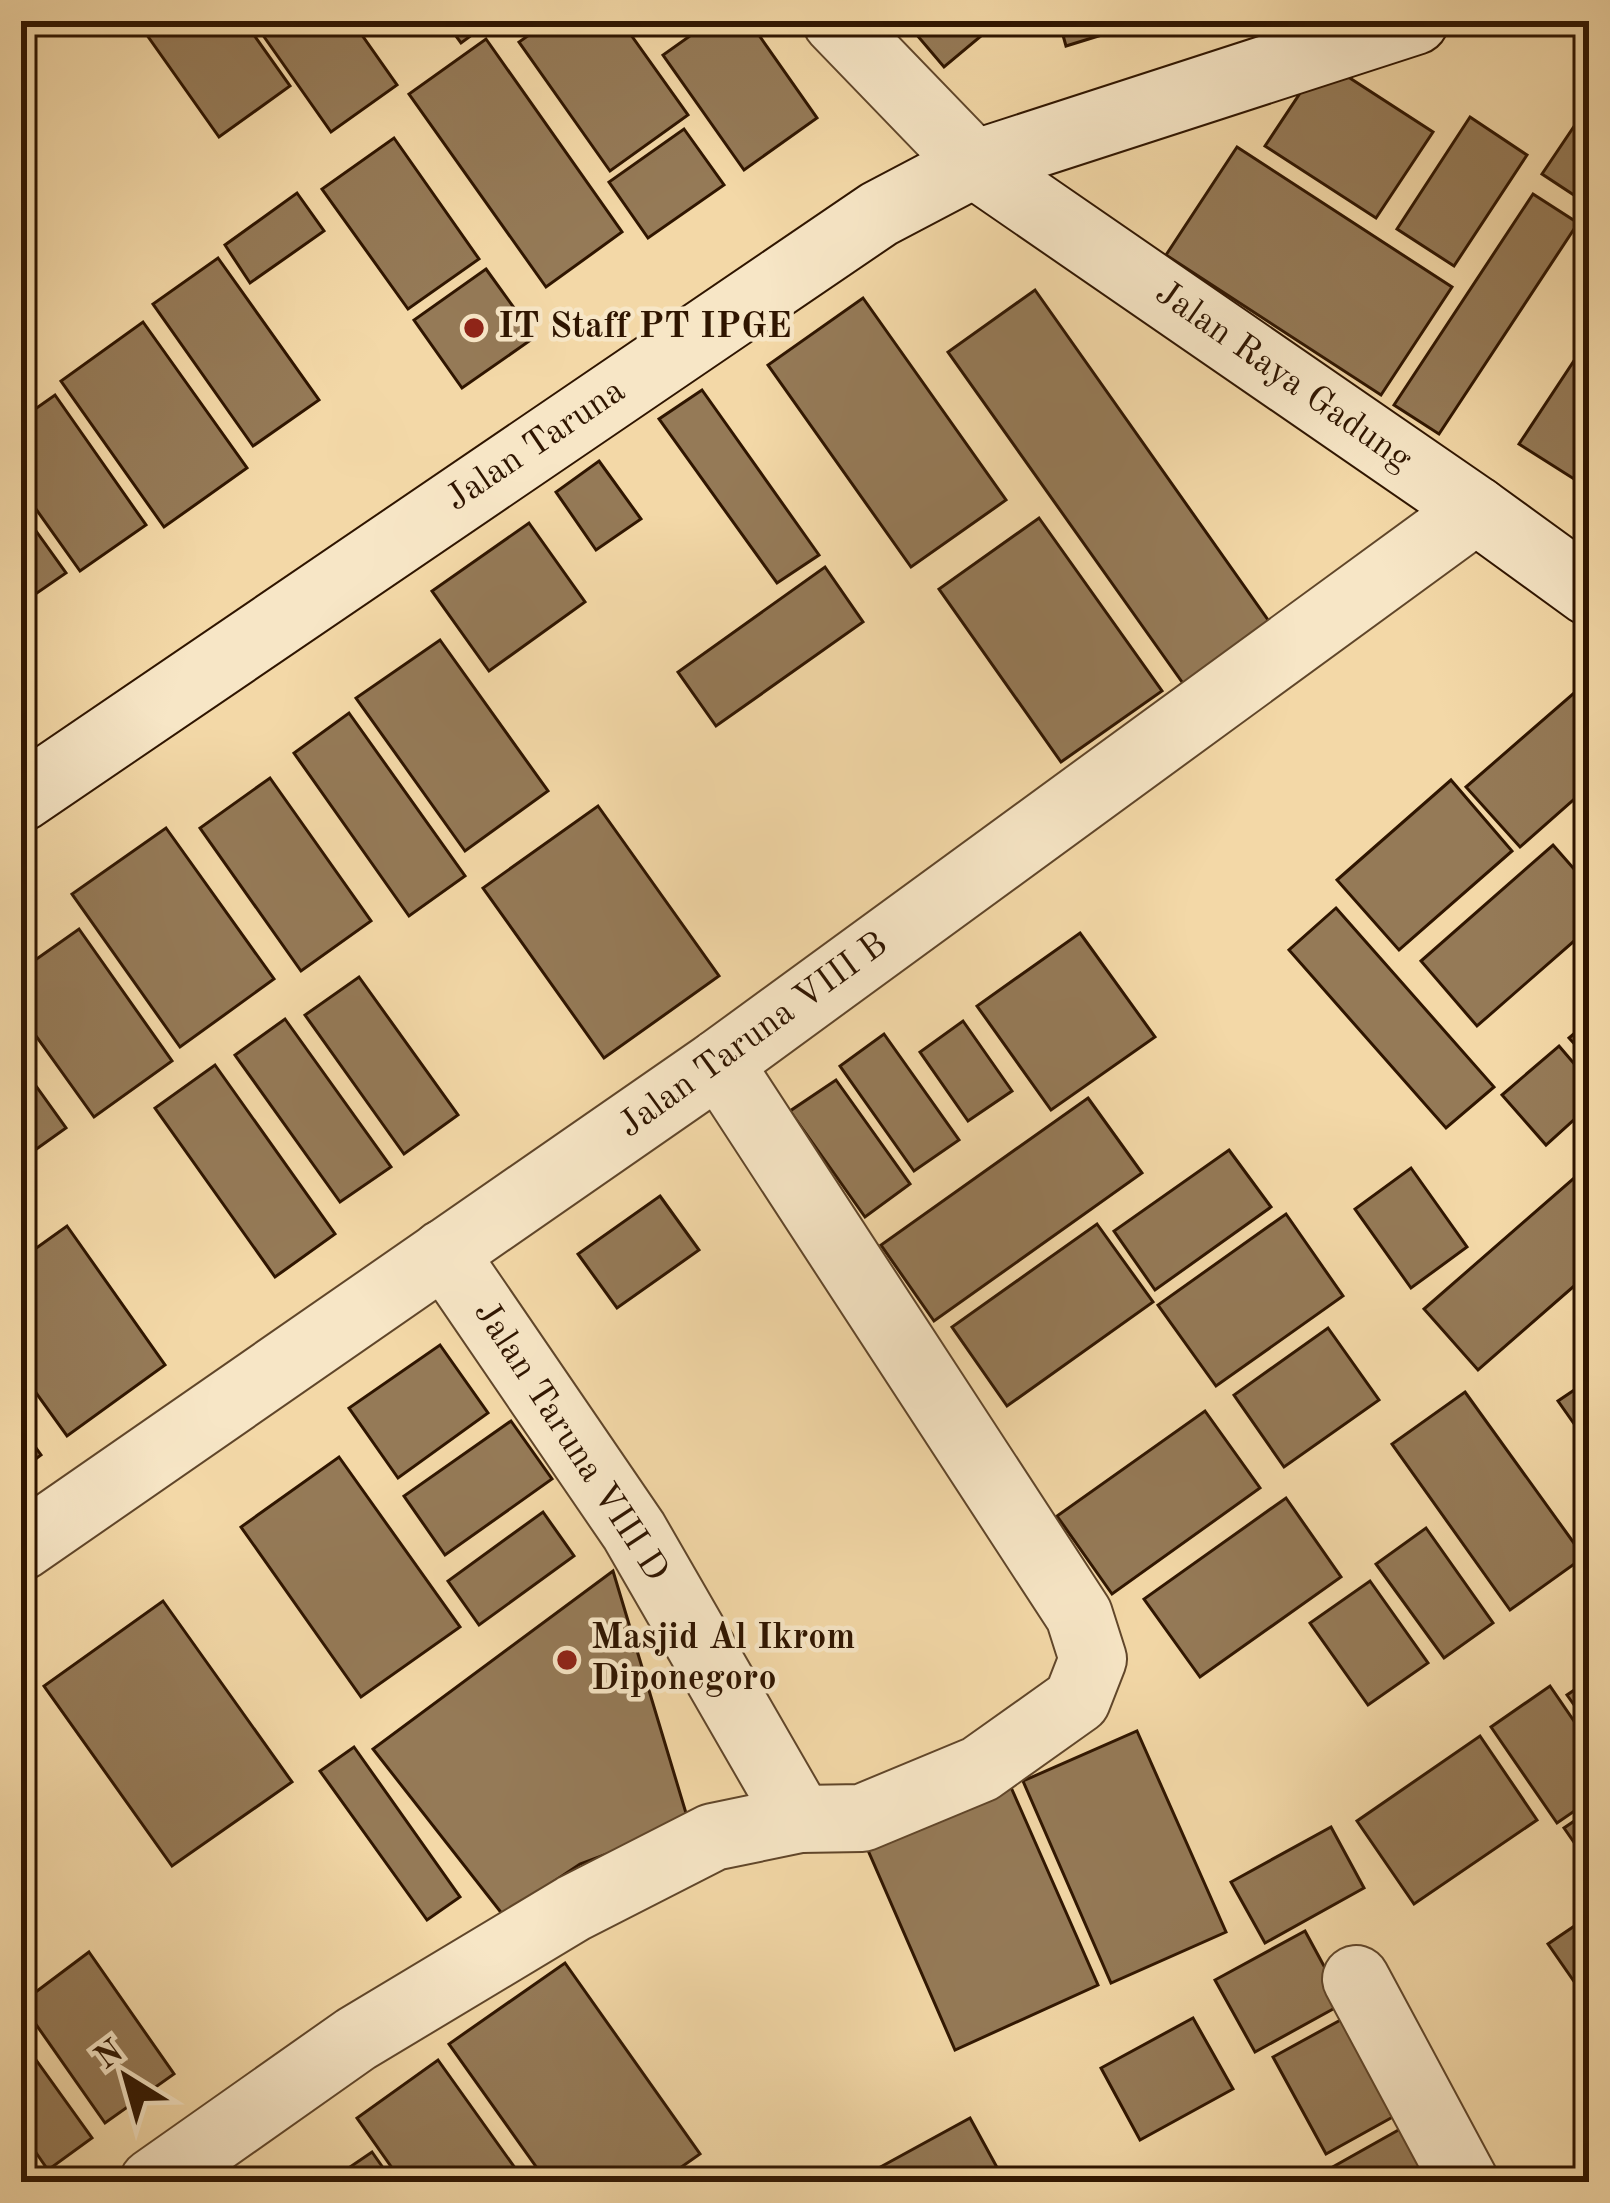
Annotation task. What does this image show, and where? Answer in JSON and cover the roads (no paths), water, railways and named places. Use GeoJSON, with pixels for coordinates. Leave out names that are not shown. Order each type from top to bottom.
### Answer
{"type":"FeatureCollection","features":[{"type":"Feature","properties":{"kind":"street","name":"Jalan Raya Gadung"},"geometry":{"type":"LineString","coordinates":[[836,21],[974,164],[1589,592]]}},
{"type":"Feature","properties":{"kind":"street","name":"Jalan Taruna"},"geometry":{"type":"LineString","coordinates":[[21,798],[880,214],[974,164],[1414,21]]}},
{"type":"Feature","properties":{"kind":"street","name":"Jalan Taruna VIII B"},"geometry":{"type":"LineString","coordinates":[[21,1547],[719,1064],[1476,510]]}},
{"type":"Feature","properties":{"kind":"street"},"geometry":{"type":"LineString","coordinates":[[153,2182],[356,2038],[574,1908],[713,1837],[800,1819],[862,1817],[980,1769],[1077,1700],[1093,1659],[1079,1615],[719,1064]]}},
{"type":"Feature","properties":{"kind":"street","name":"Jalan Taruna VIII D"},"geometry":{"type":"LineString","coordinates":[[444,1253],[634,1531],[800,1819]]}},
{"type":"Feature","properties":{"kind":"street"},"geometry":{"type":"LineString","coordinates":[[1356,1979],[1465,2182]]}},
{"type":"Feature","properties":{"kind":"place","name":"IT Staff PT IPGE"},"geometry":{"type":"Point","coordinates":[474,328]}},
{"type":"Feature","properties":{"kind":"place","name":"Masjid Al Ikrom Diponegoro"},"geometry":{"type":"Point","coordinates":[567,1660]}}]}
